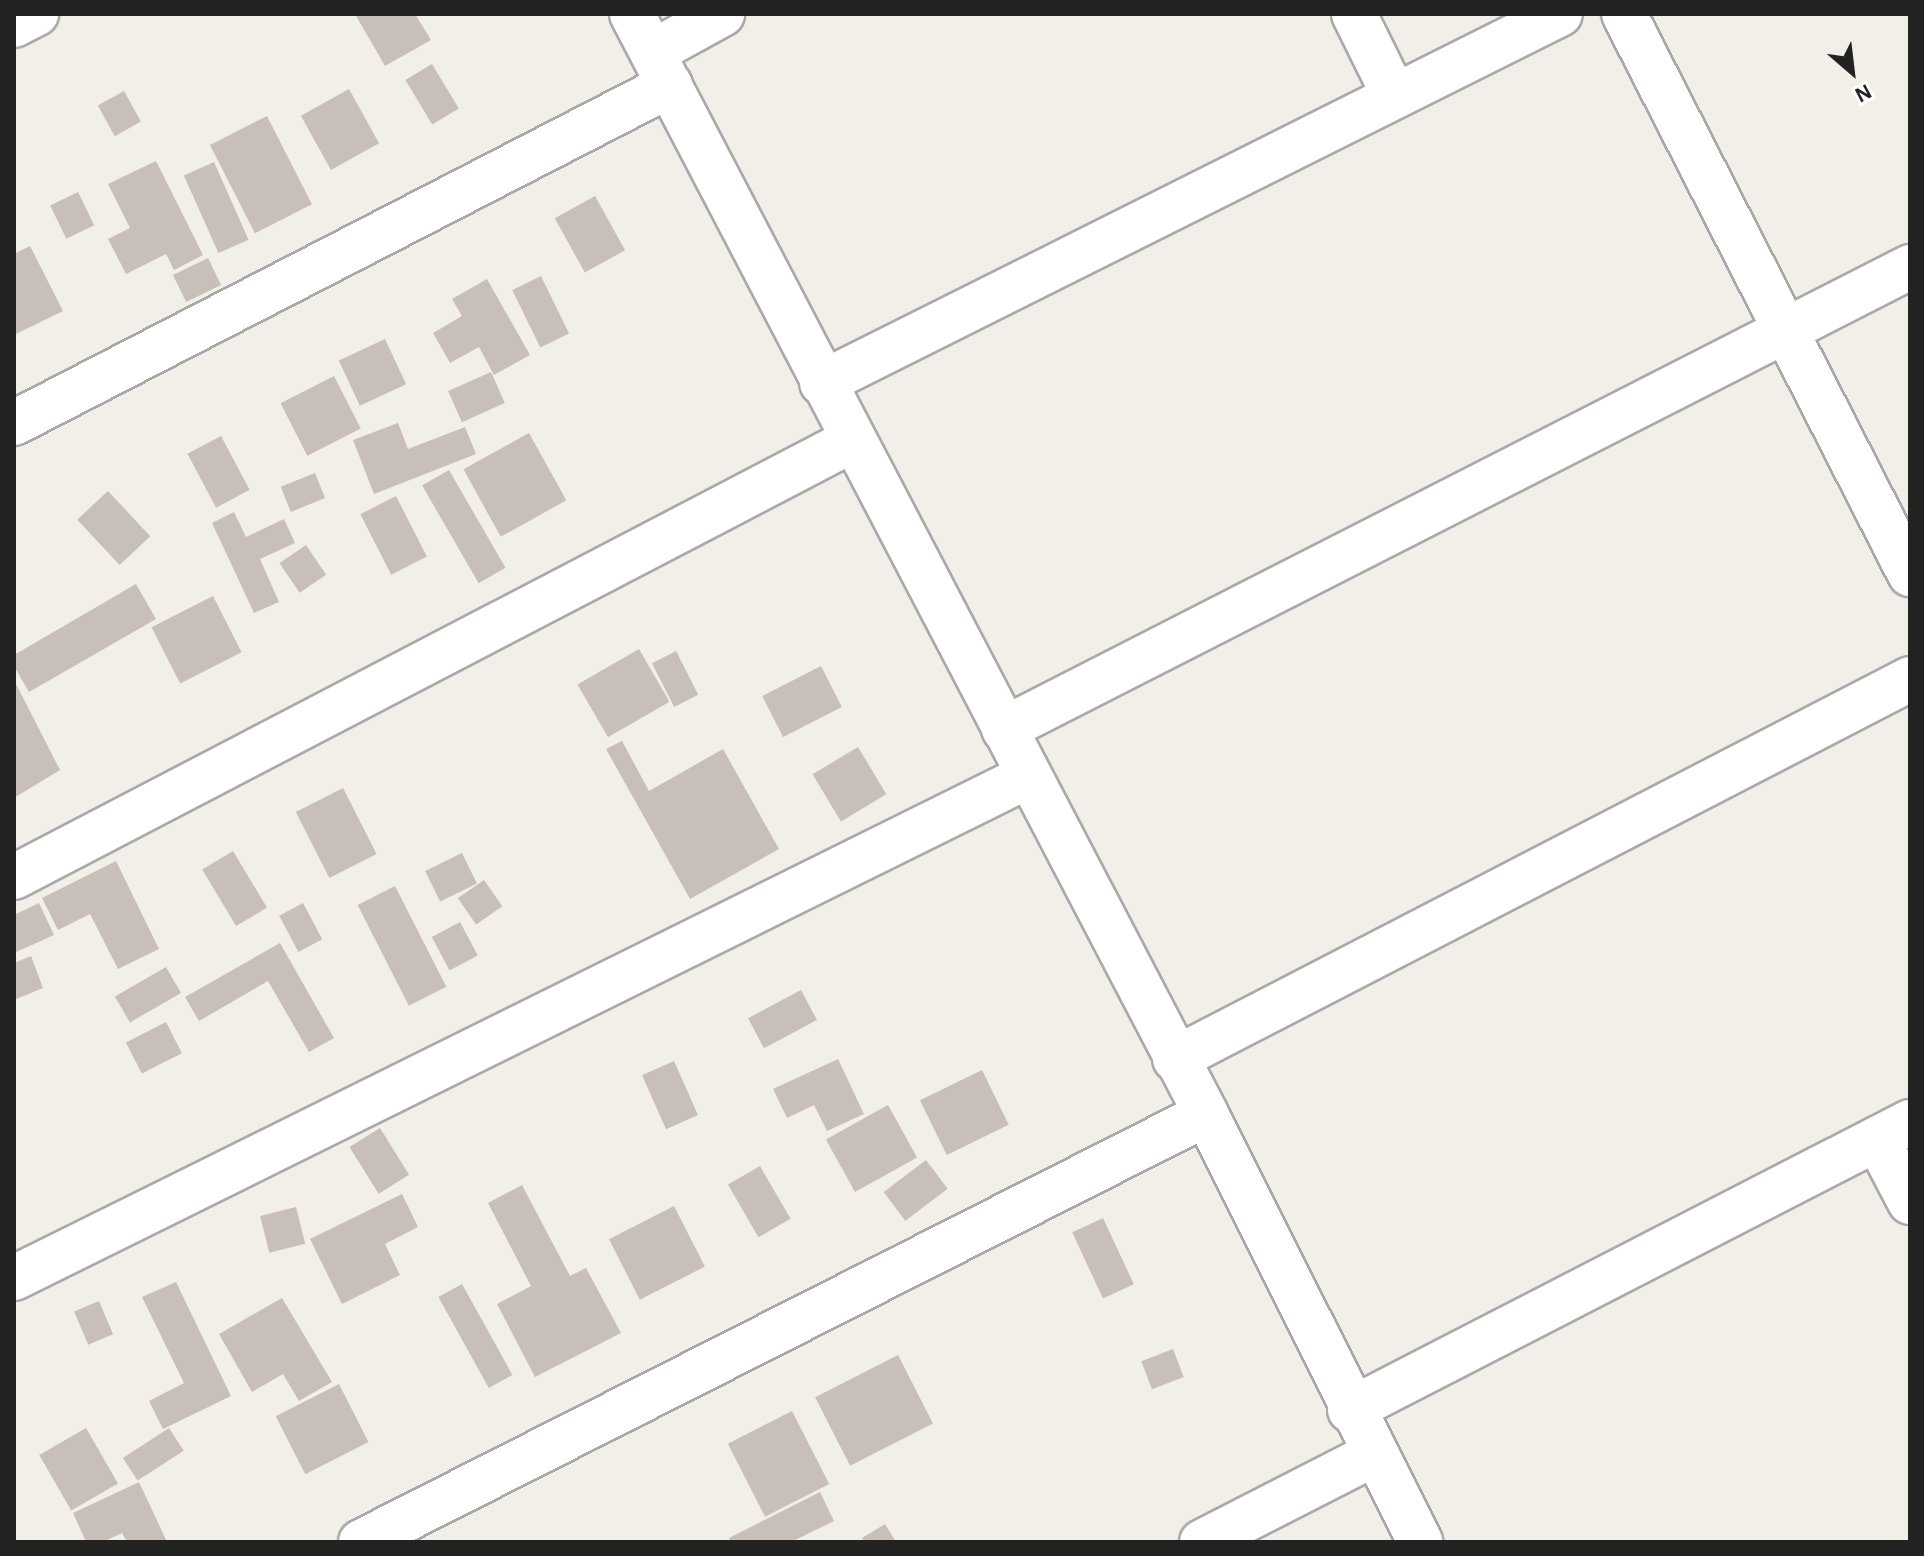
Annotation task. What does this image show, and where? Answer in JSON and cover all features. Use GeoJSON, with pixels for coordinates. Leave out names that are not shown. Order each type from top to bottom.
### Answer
{"type":"FeatureCollection","features":[{"type":"Feature","properties":{"kind":"street"},"geometry":{"type":"LineString","coordinates":[[14,25],[36,14]]}},
{"type":"Feature","properties":{"kind":"street"},"geometry":{"type":"LineString","coordinates":[[632,14],[851,441],[1004,729],[1026,777],[1206,1114],[1350,1410],[1420,1542]]}},
{"type":"Feature","properties":{"kind":"street"},"geometry":{"type":"LineString","coordinates":[[14,423],[662,69],[722,14]]}},
{"type":"Feature","properties":{"kind":"street"},"geometry":{"type":"LineString","coordinates":[[1354,14],[1394,95]]}},
{"type":"Feature","properties":{"kind":"street"},"geometry":{"type":"LineString","coordinates":[[822,383],[1560,14]]}},
{"type":"Feature","properties":{"kind":"street"},"geometry":{"type":"LineString","coordinates":[[1624,14],[1910,574]]}},
{"type":"Feature","properties":{"kind":"street"},"geometry":{"type":"LineString","coordinates":[[1004,729],[1910,267]]}},
{"type":"Feature","properties":{"kind":"street"},"geometry":{"type":"LineString","coordinates":[[14,877],[851,441]]}},
{"type":"Feature","properties":{"kind":"street"},"geometry":{"type":"LineString","coordinates":[[1175,1059],[1910,679]]}},
{"type":"Feature","properties":{"kind":"street"},"geometry":{"type":"LineString","coordinates":[[14,1278],[1026,777]]}},
{"type":"Feature","properties":{"kind":"street"},"geometry":{"type":"LineString","coordinates":[[361,1542],[1206,1114]]}},
{"type":"Feature","properties":{"kind":"street"},"geometry":{"type":"LineString","coordinates":[[1350,1410],[1893,1130],[1910,1202]]}},
{"type":"Feature","properties":{"kind":"street"},"geometry":{"type":"LineString","coordinates":[[1202,1542],[1374,1454]]}},
{"type":"Feature","properties":{"kind":"building"},"geometry":{"type":"Polygon","coordinates":[[[355,14],[415,14],[431,40],[385,66],[355,14]]]}},
{"type":"Feature","properties":{"kind":"building"},"geometry":{"type":"Polygon","coordinates":[[[432,64],[459,109],[432,125],[405,80],[432,64]]]}},
{"type":"Feature","properties":{"kind":"building"},"geometry":{"type":"Polygon","coordinates":[[[349,89],[379,143],[331,170],[301,116],[349,89]]]}},
{"type":"Feature","properties":{"kind":"building"},"geometry":{"type":"Polygon","coordinates":[[[124,91],[141,122],[115,136],[98,106],[124,91]]]}},
{"type":"Feature","properties":{"kind":"building"},"geometry":{"type":"Polygon","coordinates":[[[267,116],[312,204],[255,233],[210,145],[267,116]]]}},
{"type":"Feature","properties":{"kind":"building"},"geometry":{"type":"Polygon","coordinates":[[[156,161],[203,255],[174,270],[166,254],[126,274],[108,239],[130,228],[108,184],[156,161]]]}},
{"type":"Feature","properties":{"kind":"building"},"geometry":{"type":"Polygon","coordinates":[[[214,162],[249,240],[218,253],[184,175],[214,162]]]}},
{"type":"Feature","properties":{"kind":"building"},"geometry":{"type":"Polygon","coordinates":[[[78,192],[94,225],[66,239],[50,206],[78,192]]]}},
{"type":"Feature","properties":{"kind":"building"},"geometry":{"type":"Polygon","coordinates":[[[595,196],[625,250],[585,273],[555,218],[595,196]]]}},
{"type":"Feature","properties":{"kind":"building"},"geometry":{"type":"Polygon","coordinates":[[[30,246],[63,311],[14,335],[14,254],[30,246]]]}},
{"type":"Feature","properties":{"kind":"building"},"geometry":{"type":"Polygon","coordinates":[[[208,258],[221,285],[186,302],[173,275],[208,258]]]}},
{"type":"Feature","properties":{"kind":"building"},"geometry":{"type":"Polygon","coordinates":[[[541,276],[569,334],[540,348],[512,290],[541,276]]]}},
{"type":"Feature","properties":{"kind":"building"},"geometry":{"type":"Polygon","coordinates":[[[487,279],[530,355],[494,375],[479,347],[450,363],[433,333],[462,316],[452,299],[487,279]]]}},
{"type":"Feature","properties":{"kind":"building"},"geometry":{"type":"Polygon","coordinates":[[[385,339],[406,384],[360,406],[339,361],[385,339]]]}},
{"type":"Feature","properties":{"kind":"building"},"geometry":{"type":"Polygon","coordinates":[[[491,372],[505,403],[462,422],[448,391],[491,372]]]}},
{"type":"Feature","properties":{"kind":"building"},"geometry":{"type":"Polygon","coordinates":[[[334,376],[361,429],[307,456],[281,403],[334,376]]]}},
{"type":"Feature","properties":{"kind":"building"},"geometry":{"type":"Polygon","coordinates":[[[398,423],[408,449],[465,427],[476,454],[374,494],[353,440],[398,423]]]}},
{"type":"Feature","properties":{"kind":"building"},"geometry":{"type":"Polygon","coordinates":[[[529,433],[566,500],[501,537],[463,469],[529,433]]]}},
{"type":"Feature","properties":{"kind":"building"},"geometry":{"type":"Polygon","coordinates":[[[221,436],[250,490],[216,508],[187,454],[221,436]]]}},
{"type":"Feature","properties":{"kind":"building"},"geometry":{"type":"Polygon","coordinates":[[[449,470],[506,568],[479,583],[422,486],[449,470]]]}},
{"type":"Feature","properties":{"kind":"building"},"geometry":{"type":"Polygon","coordinates":[[[315,473],[325,498],[291,512],[281,487],[315,473]]]}},
{"type":"Feature","properties":{"kind":"building"},"geometry":{"type":"Polygon","coordinates":[[[108,491],[150,536],[120,565],[77,520],[108,491]]]}},
{"type":"Feature","properties":{"kind":"building"},"geometry":{"type":"Polygon","coordinates":[[[396,496],[427,557],[391,575],[360,514],[396,496]]]}},
{"type":"Feature","properties":{"kind":"building"},"geometry":{"type":"Polygon","coordinates":[[[234,512],[246,537],[284,519],[295,543],[260,559],[279,602],[254,613],[212,523],[234,512]]]}},
{"type":"Feature","properties":{"kind":"building"},"geometry":{"type":"Polygon","coordinates":[[[306,545],[326,575],[300,593],[279,563],[306,545]]]}},
{"type":"Feature","properties":{"kind":"building"},"geometry":{"type":"Polygon","coordinates":[[[136,584],[156,619],[29,692],[14,666],[14,655],[136,584]]]}},
{"type":"Feature","properties":{"kind":"building"},"geometry":{"type":"Polygon","coordinates":[[[213,596],[242,652],[180,683],[152,627],[213,596]]]}},
{"type":"Feature","properties":{"kind":"building"},"geometry":{"type":"Polygon","coordinates":[[[639,649],[670,702],[608,737],[578,684],[639,649]]]}},
{"type":"Feature","properties":{"kind":"building"},"geometry":{"type":"Polygon","coordinates":[[[676,651],[698,695],[674,707],[652,663],[676,651]]]}},
{"type":"Feature","properties":{"kind":"building"},"geometry":{"type":"Polygon","coordinates":[[[821,666],[842,707],[783,737],[762,696],[821,666]]]}},
{"type":"Feature","properties":{"kind":"building"},"geometry":{"type":"Polygon","coordinates":[[[14,680],[60,770],[14,798],[14,680]]]}},
{"type":"Feature","properties":{"kind":"building"},"geometry":{"type":"Polygon","coordinates":[[[622,741],[649,791],[723,749],[779,849],[690,899],[606,749],[622,741]]]}},
{"type":"Feature","properties":{"kind":"building"},"geometry":{"type":"Polygon","coordinates":[[[858,747],[886,794],[841,821],[813,774],[858,747]]]}},
{"type":"Feature","properties":{"kind":"building"},"geometry":{"type":"Polygon","coordinates":[[[343,788],[377,854],[329,878],[296,812],[343,788]]]}},
{"type":"Feature","properties":{"kind":"building"},"geometry":{"type":"Polygon","coordinates":[[[233,851],[267,908],[236,926],[202,870],[233,851]]]}},
{"type":"Feature","properties":{"kind":"building"},"geometry":{"type":"Polygon","coordinates":[[[462,853],[477,884],[440,902],[425,871],[462,853]]]}},
{"type":"Feature","properties":{"kind":"building"},"geometry":{"type":"Polygon","coordinates":[[[116,861],[159,949],[118,969],[90,914],[58,930],[42,898],[116,861]]]}},
{"type":"Feature","properties":{"kind":"building"},"geometry":{"type":"Polygon","coordinates":[[[484,880],[502,906],[476,925],[458,898],[484,880]]]}},
{"type":"Feature","properties":{"kind":"building"},"geometry":{"type":"Polygon","coordinates":[[[395,886],[446,987],[409,1006],[358,905],[395,886]]]}},
{"type":"Feature","properties":{"kind":"building"},"geometry":{"type":"Polygon","coordinates":[[[39,903],[54,935],[14,953],[14,915],[39,903]]]}},
{"type":"Feature","properties":{"kind":"building"},"geometry":{"type":"Polygon","coordinates":[[[303,903],[322,939],[298,952],[279,916],[303,903]]]}},
{"type":"Feature","properties":{"kind":"building"},"geometry":{"type":"Polygon","coordinates":[[[460,922],[478,956],[450,971],[432,937],[460,922]]]}},
{"type":"Feature","properties":{"kind":"building"},"geometry":{"type":"Polygon","coordinates":[[[280,943],[334,1038],[309,1052],[268,981],[199,1021],[185,997],[280,943]]]}},
{"type":"Feature","properties":{"kind":"building"},"geometry":{"type":"Polygon","coordinates":[[[31,956],[43,988],[14,1000],[14,963],[31,956]]]}},
{"type":"Feature","properties":{"kind":"building"},"geometry":{"type":"Polygon","coordinates":[[[166,967],[181,993],[130,1022],[115,996],[166,967]]]}},
{"type":"Feature","properties":{"kind":"building"},"geometry":{"type":"Polygon","coordinates":[[[801,990],[817,1020],[764,1048],[748,1018],[801,990]]]}},
{"type":"Feature","properties":{"kind":"building"},"geometry":{"type":"Polygon","coordinates":[[[166,1022],[182,1053],[142,1074],[126,1042],[166,1022]]]}},
{"type":"Feature","properties":{"kind":"building"},"geometry":{"type":"Polygon","coordinates":[[[838,1059],[864,1114],[827,1131],[814,1105],[787,1118],[773,1089],[838,1059]]]}},
{"type":"Feature","properties":{"kind":"building"},"geometry":{"type":"Polygon","coordinates":[[[674,1061],[698,1115],[666,1129],[642,1075],[674,1061]]]}},
{"type":"Feature","properties":{"kind":"building"},"geometry":{"type":"Polygon","coordinates":[[[982,1070],[1009,1125],[947,1155],[920,1100],[982,1070]]]}},
{"type":"Feature","properties":{"kind":"building"},"geometry":{"type":"Polygon","coordinates":[[[888,1105],[917,1157],[855,1192],[826,1139],[888,1105]]]}},
{"type":"Feature","properties":{"kind":"building"},"geometry":{"type":"Polygon","coordinates":[[[380,1128],[409,1175],[379,1194],[349,1147],[380,1128]]]}},
{"type":"Feature","properties":{"kind":"building"},"geometry":{"type":"Polygon","coordinates":[[[926,1160],[948,1189],[905,1221],[884,1192],[926,1160]]]}},
{"type":"Feature","properties":{"kind":"building"},"geometry":{"type":"Polygon","coordinates":[[[760,1166],[791,1219],[758,1237],[728,1184],[760,1166]]]}},
{"type":"Feature","properties":{"kind":"building"},"geometry":{"type":"Polygon","coordinates":[[[522,1185],[570,1276],[586,1268],[621,1333],[535,1377],[497,1304],[531,1286],[488,1203],[522,1185]]]}},
{"type":"Feature","properties":{"kind":"building"},"geometry":{"type":"Polygon","coordinates":[[[402,1194],[418,1227],[385,1244],[400,1275],[342,1304],[310,1239],[402,1194]]]}},
{"type":"Feature","properties":{"kind":"building"},"geometry":{"type":"Polygon","coordinates":[[[674,1206],[705,1267],[640,1300],[609,1239],[674,1206]]]}},
{"type":"Feature","properties":{"kind":"building"},"geometry":{"type":"Polygon","coordinates":[[[296,1207],[305,1244],[269,1253],[260,1216],[296,1207]]]}},
{"type":"Feature","properties":{"kind":"building"},"geometry":{"type":"Polygon","coordinates":[[[1103,1218],[1134,1284],[1103,1299],[1072,1232],[1103,1218]]]}},
{"type":"Feature","properties":{"kind":"building"},"geometry":{"type":"Polygon","coordinates":[[[176,1282],[231,1396],[163,1429],[149,1401],[184,1383],[142,1297],[176,1282]]]}},
{"type":"Feature","properties":{"kind":"building"},"geometry":{"type":"Polygon","coordinates":[[[462,1284],[512,1375],[489,1388],[438,1297],[462,1284]]]}},
{"type":"Feature","properties":{"kind":"building"},"geometry":{"type":"Polygon","coordinates":[[[282,1298],[332,1382],[299,1401],[283,1374],[252,1392],[219,1334],[282,1298]]]}},
{"type":"Feature","properties":{"kind":"building"},"geometry":{"type":"Polygon","coordinates":[[[99,1301],[113,1334],[88,1345],[74,1312],[99,1301]]]}},
{"type":"Feature","properties":{"kind":"building"},"geometry":{"type":"Polygon","coordinates":[[[1173,1349],[1184,1377],[1152,1389],[1141,1361],[1173,1349]]]}},
{"type":"Feature","properties":{"kind":"building"},"geometry":{"type":"Polygon","coordinates":[[[898,1355],[933,1424],[850,1466],[815,1397],[898,1355]]]}},
{"type":"Feature","properties":{"kind":"building"},"geometry":{"type":"Polygon","coordinates":[[[339,1384],[369,1442],[305,1474],[276,1416],[339,1384]]]}},
{"type":"Feature","properties":{"kind":"building"},"geometry":{"type":"Polygon","coordinates":[[[792,1411],[829,1484],[765,1517],[728,1444],[792,1411]]]}},
{"type":"Feature","properties":{"kind":"building"},"geometry":{"type":"Polygon","coordinates":[[[86,1428],[118,1483],[71,1510],[39,1455],[86,1428]]]}},
{"type":"Feature","properties":{"kind":"building"},"geometry":{"type":"Polygon","coordinates":[[[169,1428],[184,1451],[138,1481],[123,1458],[169,1428]]]}},
{"type":"Feature","properties":{"kind":"building"},"geometry":{"type":"Polygon","coordinates":[[[139,1482],[167,1542],[127,1542],[122,1533],[103,1542],[86,1542],[73,1513],[139,1482]]]}},
{"type":"Feature","properties":{"kind":"building"},"geometry":{"type":"Polygon","coordinates":[[[820,1492],[834,1521],[791,1542],[731,1542],[729,1538],[820,1492]]]}},
{"type":"Feature","properties":{"kind":"building"},"geometry":{"type":"Polygon","coordinates":[[[885,1524],[896,1542],[865,1542],[862,1538],[885,1524]]]}}]}
